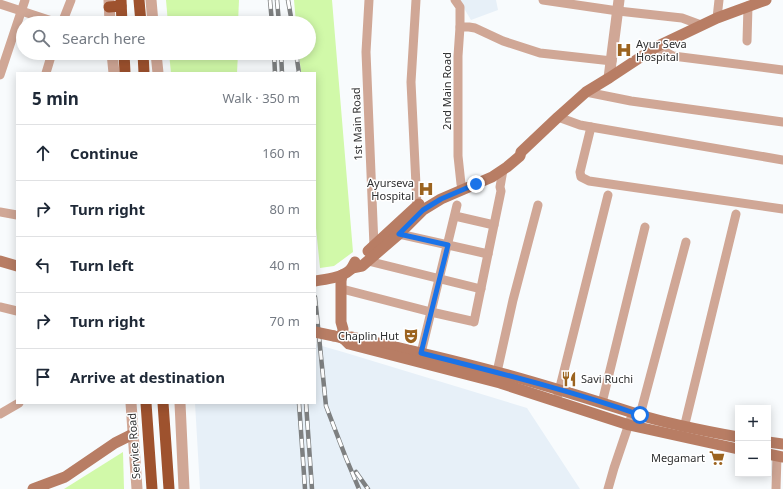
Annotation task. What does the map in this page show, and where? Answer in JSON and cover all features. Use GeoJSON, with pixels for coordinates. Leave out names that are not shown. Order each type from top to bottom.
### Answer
{"type":"FeatureCollection","features":[{"type":"Feature","properties":{"kind":"highway"},"geometry":{"type":"LineString","coordinates":[[139,0],[141,16]]}},
{"type":"Feature","properties":{"kind":"highway"},"geometry":{"type":"LineString","coordinates":[[109,4],[121,3],[122,16]]}},
{"type":"Feature","properties":{"kind":"highway"},"geometry":{"type":"LineString","coordinates":[[125,60],[126,72]]}},
{"type":"Feature","properties":{"kind":"highway"},"geometry":{"type":"LineString","coordinates":[[143,60],[144,72]]}},
{"type":"Feature","properties":{"kind":"highway"},"geometry":{"type":"LineString","coordinates":[[146,404],[152,489]]}},
{"type":"Feature","properties":{"kind":"highway"},"geometry":{"type":"LineString","coordinates":[[163,404],[169,489]]}},
{"type":"Feature","properties":{"kind":"main road"},"geometry":{"type":"LineString","coordinates":[[316,281],[362,266],[399,234],[423,210],[441,199],[492,177],[503,170],[520,156],[521,152],[586,92],[656,47],[717,18],[765,0]]}},
{"type":"Feature","properties":{"kind":"main road"},"geometry":{"type":"LineString","coordinates":[[521,152],[514,152],[490,170],[437,194],[417,206],[353,264],[341,281],[340,334],[349,344],[500,383],[629,424],[683,432],[735,437]]}},
{"type":"Feature","properties":{"kind":"main road"},"geometry":{"type":"LineString","coordinates":[[0,261],[16,266]]}},
{"type":"Feature","properties":{"kind":"main road"},"geometry":{"type":"LineString","coordinates":[[340,334],[346,322],[347,272]]}},
{"type":"Feature","properties":{"kind":"main road"},"geometry":{"type":"LineString","coordinates":[[316,332],[340,334],[497,372],[602,402],[683,432],[735,448]]}},
{"type":"Feature","properties":{"kind":"main road"},"geometry":{"type":"LineString","coordinates":[[33,489],[65,477],[115,443],[133,434]]}},
{"type":"Feature","properties":{"kind":"main road"},"geometry":{"type":"LineString","coordinates":[[771,442],[782,442]]}},
{"type":"Feature","properties":{"kind":"street"},"geometry":{"type":"LineString","coordinates":[[19,16],[25,0]]}},
{"type":"Feature","properties":{"kind":"street"},"geometry":{"type":"LineString","coordinates":[[65,16],[71,0]]}},
{"type":"Feature","properties":{"kind":"street"},"geometry":{"type":"LineString","coordinates":[[151,0],[152,16]]}},
{"type":"Feature","properties":{"kind":"street","name":"1st Main Road"},"geometry":{"type":"LineString","coordinates":[[370,0],[366,52],[374,246]]}},
{"type":"Feature","properties":{"kind":"street"},"geometry":{"type":"LineString","coordinates":[[416,0],[411,82],[417,206]]}},
{"type":"Feature","properties":{"kind":"street","name":"2nd Main Road"},"geometry":{"type":"LineString","coordinates":[[455,0],[460,7],[458,56],[458,156],[461,184]]}},
{"type":"Feature","properties":{"kind":"street"},"geometry":{"type":"LineString","coordinates":[[543,0],[619,5],[682,18],[701,25]]}},
{"type":"Feature","properties":{"kind":"street"},"geometry":{"type":"LineString","coordinates":[[717,18],[719,0]]}},
{"type":"Feature","properties":{"kind":"street"},"geometry":{"type":"LineString","coordinates":[[0,4],[36,16]]}},
{"type":"Feature","properties":{"kind":"street"},"geometry":{"type":"LineString","coordinates":[[109,4],[110,16]]}},
{"type":"Feature","properties":{"kind":"street"},"geometry":{"type":"LineString","coordinates":[[609,78],[619,5]]}},
{"type":"Feature","properties":{"kind":"street"},"geometry":{"type":"LineString","coordinates":[[747,41],[748,6]]}},
{"type":"Feature","properties":{"kind":"street"},"geometry":{"type":"LineString","coordinates":[[0,75],[16,26]]}},
{"type":"Feature","properties":{"kind":"street"},"geometry":{"type":"LineString","coordinates":[[460,27],[476,28],[503,41],[540,53],[612,61]]}},
{"type":"Feature","properties":{"kind":"street"},"geometry":{"type":"LineString","coordinates":[[656,47],[673,56],[783,70]]}},
{"type":"Feature","properties":{"kind":"street"},"geometry":{"type":"LineString","coordinates":[[46,72],[50,60]]}},
{"type":"Feature","properties":{"kind":"street"},"geometry":{"type":"LineString","coordinates":[[113,60],[114,72]]}},
{"type":"Feature","properties":{"kind":"street"},"geometry":{"type":"LineString","coordinates":[[157,60],[158,72]]}},
{"type":"Feature","properties":{"kind":"street"},"geometry":{"type":"LineString","coordinates":[[586,92],[631,101],[783,122]]}},
{"type":"Feature","properties":{"kind":"street"},"geometry":{"type":"LineString","coordinates":[[558,117],[580,125],[783,160]]}},
{"type":"Feature","properties":{"kind":"street"},"geometry":{"type":"LineString","coordinates":[[591,127],[580,172],[580,177],[589,181],[783,209]]}},
{"type":"Feature","properties":{"kind":"street"},"geometry":{"type":"LineString","coordinates":[[346,290],[431,312],[473,321],[501,191],[500,187],[503,170]]}},
{"type":"Feature","properties":{"kind":"street"},"geometry":{"type":"LineString","coordinates":[[556,401],[608,195]]}},
{"type":"Feature","properties":{"kind":"street"},"geometry":{"type":"LineString","coordinates":[[421,353],[457,205]]}},
{"type":"Feature","properties":{"kind":"street"},"geometry":{"type":"LineString","coordinates":[[497,372],[513,300],[538,206]]}},
{"type":"Feature","properties":{"kind":"street"},"geometry":{"type":"LineString","coordinates":[[0,212],[16,215]]}},
{"type":"Feature","properties":{"kind":"street"},"geometry":{"type":"LineString","coordinates":[[683,432],[736,214]]}},
{"type":"Feature","properties":{"kind":"street"},"geometry":{"type":"LineString","coordinates":[[455,216],[494,225]]}},
{"type":"Feature","properties":{"kind":"street"},"geometry":{"type":"LineString","coordinates":[[602,402],[645,227]]}},
{"type":"Feature","properties":{"kind":"street"},"geometry":{"type":"LineString","coordinates":[[399,234],[488,254]]}},
{"type":"Feature","properties":{"kind":"street"},"geometry":{"type":"LineString","coordinates":[[609,489],[629,424],[637,414],[686,242]]}},
{"type":"Feature","properties":{"kind":"street"},"geometry":{"type":"LineString","coordinates":[[368,261],[481,289]]}},
{"type":"Feature","properties":{"kind":"street"},"geometry":{"type":"LineString","coordinates":[[0,307],[16,311]]}},
{"type":"Feature","properties":{"kind":"street"},"geometry":{"type":"LineString","coordinates":[[0,414],[17,404]]}},
{"type":"Feature","properties":{"kind":"street","name":"Service Road"},"geometry":{"type":"LineString","coordinates":[[131,404],[137,489]]}},
{"type":"Feature","properties":{"kind":"street"},"geometry":{"type":"LineString","coordinates":[[180,404],[184,489]]}},
{"type":"Feature","properties":{"kind":"street"},"geometry":{"type":"LineString","coordinates":[[0,406],[9,409]]}},
{"type":"Feature","properties":{"kind":"street"},"geometry":{"type":"LineString","coordinates":[[776,489],[776,455],[782,442]]}},
{"type":"Feature","properties":{"kind":"shaded area"},"geometry":{"type":"Polygon","coordinates":[[[459,0],[496,0],[498,10],[471,20],[459,0]]]}},
{"type":"Feature","properties":{"kind":"shaded area"},"geometry":{"type":"Polygon","coordinates":[[[316,344],[527,408],[580,489],[200,489],[195,404],[316,404],[316,344]]]}},
{"type":"Feature","properties":{"kind":"green space"},"geometry":{"type":"Polygon","coordinates":[[[166,0],[239,0],[238,16],[167,16],[166,0]]]}},
{"type":"Feature","properties":{"kind":"green space"},"geometry":{"type":"Polygon","coordinates":[[[294,0],[332,0],[353,252],[334,266],[320,268],[316,228],[316,72],[301,72],[300,60],[316,60],[316,16],[295,16],[294,0]]]}},
{"type":"Feature","properties":{"kind":"green space"},"geometry":{"type":"Polygon","coordinates":[[[170,60],[238,60],[237,72],[171,72],[170,60]]]}},
{"type":"Feature","properties":{"kind":"green space"},"geometry":{"type":"Polygon","coordinates":[[[123,452],[124,489],[64,489],[123,452]]]}},
{"type":"Feature","properties":{"kind":"railway"},"geometry":{"type":"LineString","coordinates":[[270,0],[271,16]]}},
{"type":"Feature","properties":{"kind":"railway"},"geometry":{"type":"LineString","coordinates":[[277,0],[278,16]]}},
{"type":"Feature","properties":{"kind":"railway"},"geometry":{"type":"LineString","coordinates":[[288,0],[291,16]]}},
{"type":"Feature","properties":{"kind":"railway"},"geometry":{"type":"LineString","coordinates":[[274,60],[275,72]]}},
{"type":"Feature","properties":{"kind":"railway"},"geometry":{"type":"LineString","coordinates":[[281,60],[282,72]]}},
{"type":"Feature","properties":{"kind":"railway"},"geometry":{"type":"LineString","coordinates":[[297,60],[299,72]]}},
{"type":"Feature","properties":{"kind":"railway"},"geometry":{"type":"LineString","coordinates":[[316,307],[326,406],[359,489]]}},
{"type":"Feature","properties":{"kind":"railway"},"geometry":{"type":"LineString","coordinates":[[299,404],[305,489]]}},
{"type":"Feature","properties":{"kind":"railway"},"geometry":{"type":"LineString","coordinates":[[306,404],[312,489]]}},
{"type":"Feature","properties":{"kind":"railway"},"geometry":{"type":"LineString","coordinates":[[356,472],[368,489]]}},
{"type":"Feature","properties":{"kind":"place","name":"Ayur Seva Hospital"},"geometry":{"type":"Point","coordinates":[624,50]}},
{"type":"Feature","properties":{"kind":"place","name":"Ayurseva Hospital"},"geometry":{"type":"Point","coordinates":[426,189]}},
{"type":"Feature","properties":{"kind":"place","name":"Chaplin Hut"},"geometry":{"type":"Point","coordinates":[411,336]}},
{"type":"Feature","properties":{"kind":"place","name":"Savi Ruchi"},"geometry":{"type":"Point","coordinates":[569,379]}},
{"type":"Feature","properties":{"kind":"place","name":"Megamart"},"geometry":{"type":"Point","coordinates":[717,458]}},
{"type":"Feature","properties":{"kind":"route"},"geometry":{"type":"LineString","coordinates":[[476,184],[441,199],[423,210],[399,234],[448,245],[421,353],[497,372],[602,402],[640,415]]}}]}
